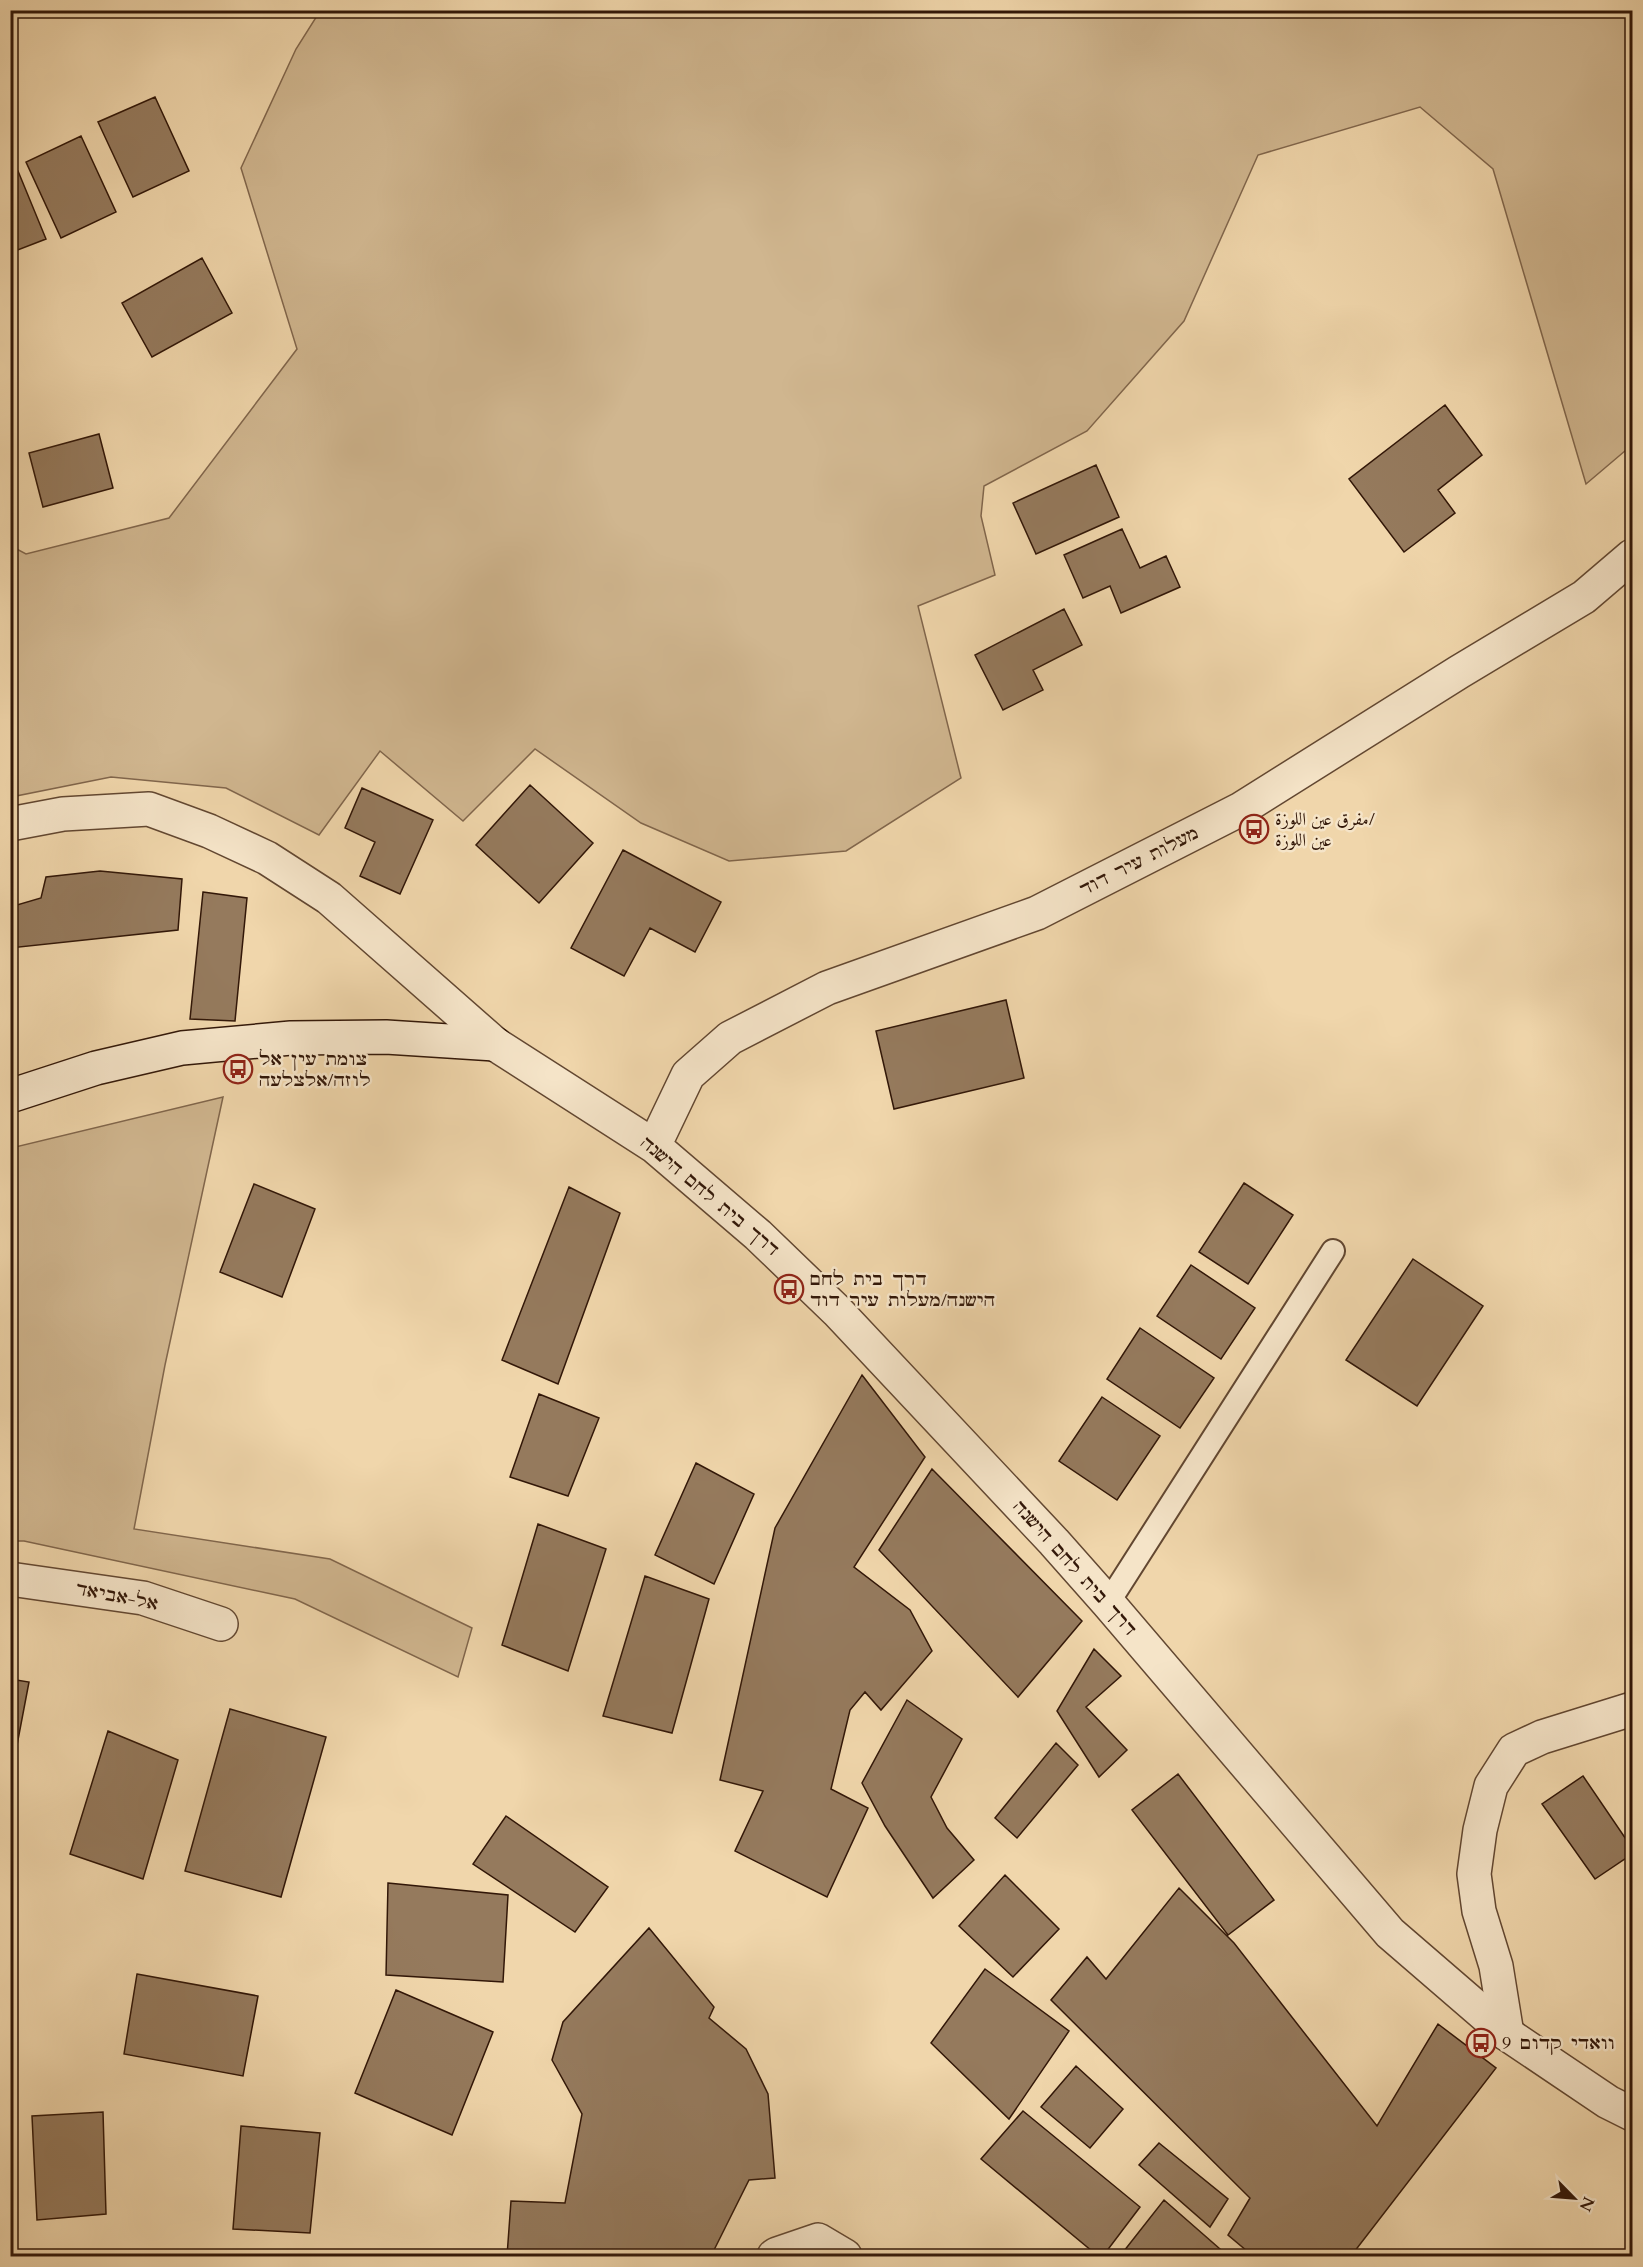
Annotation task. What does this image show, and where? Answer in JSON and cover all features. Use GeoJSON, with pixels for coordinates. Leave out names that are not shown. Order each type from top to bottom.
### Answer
{"type":"FeatureCollection","features":[{"type":"Feature","properties":{"kind":"street","name":"מעלות עיר דוד"},"geometry":{"type":"LineString","coordinates":[[654,1146],[688,1075],[730,1038],[828,988],[1037,912],[1241,809],[1459,672],[1584,597],[1632,556]]}},
{"type":"Feature","properties":{"kind":"street","name":"דרך בית לחם הישנה"},"geometry":{"type":"LineString","coordinates":[[10,824],[63,814],[149,809],[209,831],[267,858],[329,898],[495,1044],[654,1146],[758,1235],[837,1311],[1108,1603],[1390,1933],[1507,2034],[1608,2102],[1632,2114]]}},
{"type":"Feature","properties":{"kind":"street"},"geometry":{"type":"LineString","coordinates":[[10,1096],[96,1068],[182,1048],[291,1038],[386,1037],[495,1044]]}},
{"type":"Feature","properties":{"kind":"street","name":"אל-אביאד"},"geometry":{"type":"LineString","coordinates":[[10,1579],[144,1598],[221,1624]]}},
{"type":"Feature","properties":{"kind":"street"},"geometry":{"type":"LineString","coordinates":[[1507,2034],[1496,1965],[1479,1911],[1474,1874],[1480,1830],[1491,1786],[1514,1750],[1542,1737],[1632,1709]]}},
{"type":"Feature","properties":{"kind":"street"},"geometry":{"type":"LineString","coordinates":[[774,2256],[818,2240],[845,2256]]}},
{"type":"Feature","properties":{"kind":"lane"},"geometry":{"type":"LineString","coordinates":[[1108,1603],[1333,1251]]}},
{"type":"Feature","properties":{"kind":"shaded area"},"geometry":{"type":"Polygon","coordinates":[[[320,11],[1632,11],[1632,445],[1586,484],[1493,169],[1420,107],[1258,155],[1184,321],[1087,431],[984,486],[981,516],[995,575],[918,606],[961,778],[846,851],[729,861],[641,823],[535,749],[463,821],[380,751],[319,835],[226,788],[111,777],[11,797],[11,546],[26,554],[169,518],[297,349],[241,168],[296,49],[320,11]]]}},
{"type":"Feature","properties":{"kind":"shaded area"},"geometry":{"type":"Polygon","coordinates":[[[223,1097],[165,1365],[134,1529],[330,1559],[472,1628],[458,1677],[295,1599],[24,1541],[11,1541],[11,1148],[223,1097]]]}},
{"type":"Feature","properties":{"kind":"building"},"geometry":{"type":"Polygon","coordinates":[[[155,97],[189,171],[133,197],[98,122],[155,97]]]}},
{"type":"Feature","properties":{"kind":"building"},"geometry":{"type":"Polygon","coordinates":[[[81,136],[116,212],[61,238],[26,162],[81,136]]]}},
{"type":"Feature","properties":{"kind":"building"},"geometry":{"type":"Polygon","coordinates":[[[18,171],[46,239],[10,253],[10,174],[18,171]]]}},
{"type":"Feature","properties":{"kind":"building"},"geometry":{"type":"Polygon","coordinates":[[[202,258],[232,313],[152,357],[122,303],[202,258]]]}},
{"type":"Feature","properties":{"kind":"building"},"geometry":{"type":"Polygon","coordinates":[[[1445,405],[1482,455],[1438,490],[1455,513],[1404,552],[1349,479],[1445,405]]]}},
{"type":"Feature","properties":{"kind":"building"},"geometry":{"type":"Polygon","coordinates":[[[99,434],[113,488],[43,507],[29,453],[99,434]]]}},
{"type":"Feature","properties":{"kind":"building"},"geometry":{"type":"Polygon","coordinates":[[[1096,465],[1119,517],[1036,554],[1013,503],[1096,465]]]}},
{"type":"Feature","properties":{"kind":"building"},"geometry":{"type":"Polygon","coordinates":[[[1122,529],[1140,568],[1166,556],[1180,587],[1121,613],[1110,586],[1083,598],[1064,555],[1122,529]]]}},
{"type":"Feature","properties":{"kind":"building"},"geometry":{"type":"Polygon","coordinates":[[[1064,609],[1082,645],[1033,670],[1043,690],[1003,710],[975,655],[1064,609]]]}},
{"type":"Feature","properties":{"kind":"building"},"geometry":{"type":"Polygon","coordinates":[[[530,785],[593,843],[539,903],[476,845],[530,785]]]}},
{"type":"Feature","properties":{"kind":"building"},"geometry":{"type":"Polygon","coordinates":[[[362,788],[433,820],[400,894],[360,876],[375,842],[345,828],[362,788]]]}},
{"type":"Feature","properties":{"kind":"building"},"geometry":{"type":"Polygon","coordinates":[[[623,850],[721,902],[695,952],[650,928],[624,976],[571,948],[623,850]]]}},
{"type":"Feature","properties":{"kind":"building"},"geometry":{"type":"Polygon","coordinates":[[[100,871],[182,879],[178,930],[10,948],[10,907],[41,898],[46,877],[100,871]]]}},
{"type":"Feature","properties":{"kind":"building"},"geometry":{"type":"Polygon","coordinates":[[[203,892],[247,898],[235,1021],[190,1019],[203,892]]]}},
{"type":"Feature","properties":{"kind":"building"},"geometry":{"type":"Polygon","coordinates":[[[1006,1000],[1024,1078],[894,1109],[876,1031],[1006,1000]]]}},
{"type":"Feature","properties":{"kind":"building"},"geometry":{"type":"Polygon","coordinates":[[[1244,1183],[1293,1215],[1248,1284],[1199,1252],[1244,1183]]]}},
{"type":"Feature","properties":{"kind":"building"},"geometry":{"type":"Polygon","coordinates":[[[254,1184],[315,1209],[282,1297],[220,1272],[254,1184]]]}},
{"type":"Feature","properties":{"kind":"building"},"geometry":{"type":"Polygon","coordinates":[[[569,1187],[620,1213],[558,1384],[502,1360],[569,1187]]]}},
{"type":"Feature","properties":{"kind":"building"},"geometry":{"type":"Polygon","coordinates":[[[1413,1259],[1483,1306],[1417,1406],[1346,1360],[1413,1259]]]}},
{"type":"Feature","properties":{"kind":"building"},"geometry":{"type":"Polygon","coordinates":[[[1191,1265],[1255,1308],[1221,1359],[1157,1316],[1191,1265]]]}},
{"type":"Feature","properties":{"kind":"building"},"geometry":{"type":"Polygon","coordinates":[[[1140,1328],[1214,1378],[1180,1428],[1107,1379],[1140,1328]]]}},
{"type":"Feature","properties":{"kind":"building"},"geometry":{"type":"Polygon","coordinates":[[[862,1375],[925,1457],[854,1567],[910,1610],[932,1651],[881,1710],[865,1692],[850,1710],[831,1789],[868,1808],[827,1897],[735,1851],[763,1791],[720,1780],[775,1528],[862,1375]]]}},
{"type":"Feature","properties":{"kind":"building"},"geometry":{"type":"Polygon","coordinates":[[[539,1394],[599,1418],[568,1496],[510,1477],[539,1394]]]}},
{"type":"Feature","properties":{"kind":"building"},"geometry":{"type":"Polygon","coordinates":[[[1102,1397],[1160,1436],[1117,1500],[1059,1461],[1102,1397]]]}},
{"type":"Feature","properties":{"kind":"building"},"geometry":{"type":"Polygon","coordinates":[[[696,1463],[754,1494],[714,1584],[655,1555],[696,1463]]]}},
{"type":"Feature","properties":{"kind":"building"},"geometry":{"type":"Polygon","coordinates":[[[932,1469],[1082,1621],[1018,1697],[879,1550],[932,1469]]]}},
{"type":"Feature","properties":{"kind":"building"},"geometry":{"type":"Polygon","coordinates":[[[538,1524],[606,1549],[568,1671],[502,1645],[538,1524]]]}},
{"type":"Feature","properties":{"kind":"building"},"geometry":{"type":"Polygon","coordinates":[[[645,1576],[709,1599],[672,1733],[603,1716],[645,1576]]]}},
{"type":"Feature","properties":{"kind":"building"},"geometry":{"type":"Polygon","coordinates":[[[1094,1649],[1121,1676],[1086,1707],[1127,1750],[1099,1777],[1057,1711],[1094,1649]]]}},
{"type":"Feature","properties":{"kind":"building"},"geometry":{"type":"Polygon","coordinates":[[[10,1679],[29,1682],[10,1782],[10,1679]]]}},
{"type":"Feature","properties":{"kind":"building"},"geometry":{"type":"Polygon","coordinates":[[[907,1700],[962,1739],[931,1797],[947,1828],[974,1860],[933,1898],[885,1826],[862,1783],[907,1700]]]}},
{"type":"Feature","properties":{"kind":"building"},"geometry":{"type":"Polygon","coordinates":[[[230,1709],[326,1737],[281,1897],[185,1871],[230,1709]]]}},
{"type":"Feature","properties":{"kind":"building"},"geometry":{"type":"Polygon","coordinates":[[[108,1731],[178,1760],[143,1879],[70,1854],[108,1731]]]}},
{"type":"Feature","properties":{"kind":"building"},"geometry":{"type":"Polygon","coordinates":[[[1056,1743],[1078,1765],[1017,1838],[995,1818],[1056,1743]]]}},
{"type":"Feature","properties":{"kind":"building"},"geometry":{"type":"Polygon","coordinates":[[[1178,1774],[1274,1900],[1228,1935],[1132,1810],[1178,1774]]]}},
{"type":"Feature","properties":{"kind":"building"},"geometry":{"type":"Polygon","coordinates":[[[1583,1776],[1632,1848],[1632,1854],[1595,1879],[1542,1804],[1583,1776]]]}},
{"type":"Feature","properties":{"kind":"building"},"geometry":{"type":"Polygon","coordinates":[[[506,1816],[608,1887],[575,1932],[473,1864],[506,1816]]]}},
{"type":"Feature","properties":{"kind":"building"},"geometry":{"type":"Polygon","coordinates":[[[1005,1875],[1059,1929],[1013,1977],[959,1926],[1005,1875]]]}},
{"type":"Feature","properties":{"kind":"building"},"geometry":{"type":"Polygon","coordinates":[[[388,1883],[508,1895],[503,1982],[386,1975],[388,1883]]]}},
{"type":"Feature","properties":{"kind":"building"},"geometry":{"type":"Polygon","coordinates":[[[1179,1888],[1234,1943],[1377,2126],[1438,2024],[1496,2068],[1351,2256],[1253,2256],[1228,2235],[1250,2198],[1051,2000],[1087,1957],[1106,1979],[1179,1888]]]}},
{"type":"Feature","properties":{"kind":"building"},"geometry":{"type":"Polygon","coordinates":[[[649,1928],[714,2007],[709,2018],[746,2049],[768,2094],[775,2178],[749,2180],[711,2256],[507,2256],[511,2201],[565,2203],[582,2114],[552,2060],[563,2022],[649,1928]]]}},
{"type":"Feature","properties":{"kind":"building"},"geometry":{"type":"Polygon","coordinates":[[[985,1969],[1069,2031],[1009,2119],[931,2043],[985,1969]]]}},
{"type":"Feature","properties":{"kind":"building"},"geometry":{"type":"Polygon","coordinates":[[[137,1974],[258,1996],[243,2076],[124,2054],[137,1974]]]}},
{"type":"Feature","properties":{"kind":"building"},"geometry":{"type":"Polygon","coordinates":[[[396,1990],[493,2032],[452,2135],[355,2093],[396,1990]]]}},
{"type":"Feature","properties":{"kind":"building"},"geometry":{"type":"Polygon","coordinates":[[[1076,2066],[1123,2109],[1090,2148],[1041,2107],[1076,2066]]]}},
{"type":"Feature","properties":{"kind":"building"},"geometry":{"type":"Polygon","coordinates":[[[1023,2111],[1140,2207],[1103,2256],[1098,2256],[981,2159],[1023,2111]]]}},
{"type":"Feature","properties":{"kind":"building"},"geometry":{"type":"Polygon","coordinates":[[[103,2112],[106,2214],[37,2220],[32,2116],[103,2112]]]}},
{"type":"Feature","properties":{"kind":"building"},"geometry":{"type":"Polygon","coordinates":[[[241,2126],[320,2133],[310,2233],[233,2229],[241,2126]]]}},
{"type":"Feature","properties":{"kind":"building"},"geometry":{"type":"Polygon","coordinates":[[[1159,2143],[1228,2199],[1210,2227],[1139,2165],[1159,2143]]]}},
{"type":"Feature","properties":{"kind":"building"},"geometry":{"type":"Polygon","coordinates":[[[1164,2200],[1228,2256],[1120,2256],[1164,2200]]]}},
{"type":"Feature","properties":{"kind":"place","name":"مفرق عين اللوزة/ عين اللوزة"},"geometry":{"type":"Point","coordinates":[1254,829]}},
{"type":"Feature","properties":{"kind":"place","name":"צומת עין אל לוזה/אלצלעה"},"geometry":{"type":"Point","coordinates":[238,1069]}},
{"type":"Feature","properties":{"kind":"place","name":"דרך בית לחם הישנה/מעלות עיר דוד"},"geometry":{"type":"Point","coordinates":[789,1289]}},
{"type":"Feature","properties":{"kind":"place","name":"וואדי קדום 9"},"geometry":{"type":"Point","coordinates":[1481,2043]}}]}
